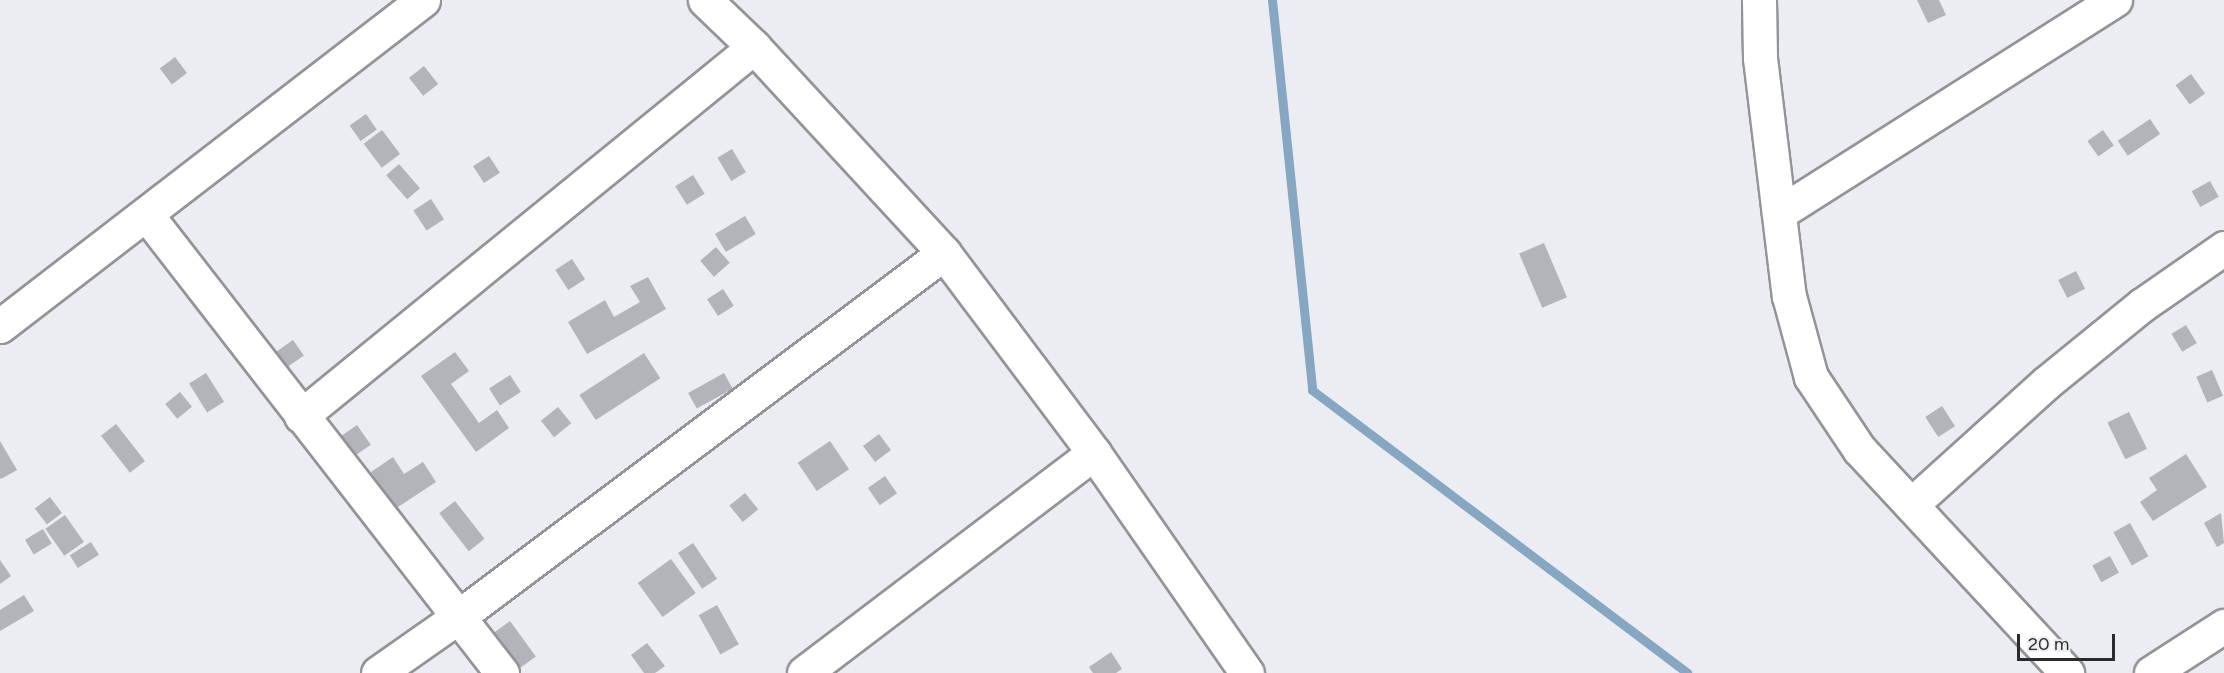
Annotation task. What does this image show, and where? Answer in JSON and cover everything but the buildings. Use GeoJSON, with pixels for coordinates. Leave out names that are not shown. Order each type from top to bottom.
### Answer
{"type":"FeatureCollection","features":[{"type":"Feature","properties":{"kind":"street"},"geometry":{"type":"LineString","coordinates":[[0,326],[423,0]]}},
{"type":"Feature","properties":{"kind":"street"},"geometry":{"type":"LineString","coordinates":[[705,0],[754,47],[944,253],[1094,453],[1247,673]]}},
{"type":"Feature","properties":{"kind":"street"},"geometry":{"type":"LineString","coordinates":[[1759,0],[1761,58],[1789,296],[1811,377],[1859,449],[2067,673]]}},
{"type":"Feature","properties":{"kind":"street"},"geometry":{"type":"LineString","coordinates":[[1779,213],[2115,0]]}},
{"type":"Feature","properties":{"kind":"street"},"geometry":{"type":"LineString","coordinates":[[301,416],[754,47]]}},
{"type":"Feature","properties":{"kind":"street"},"geometry":{"type":"LineString","coordinates":[[146,214],[502,673]]}},
{"type":"Feature","properties":{"kind":"street"},"geometry":{"type":"LineString","coordinates":[[1911,505],[2046,383],[2142,305],[2224,248]]}},
{"type":"Feature","properties":{"kind":"street"},"geometry":{"type":"LineString","coordinates":[[378,673],[458,617],[944,253]]}},
{"type":"Feature","properties":{"kind":"street"},"geometry":{"type":"LineString","coordinates":[[804,673],[1094,453]]}},
{"type":"Feature","properties":{"kind":"street"},"geometry":{"type":"LineString","coordinates":[[2151,673],[2224,626]]}},
{"type":"Feature","properties":{"kind":"waterway"},"geometry":{"type":"LineString","coordinates":[[1272,0],[1312,390],[1687,673]]}}]}
